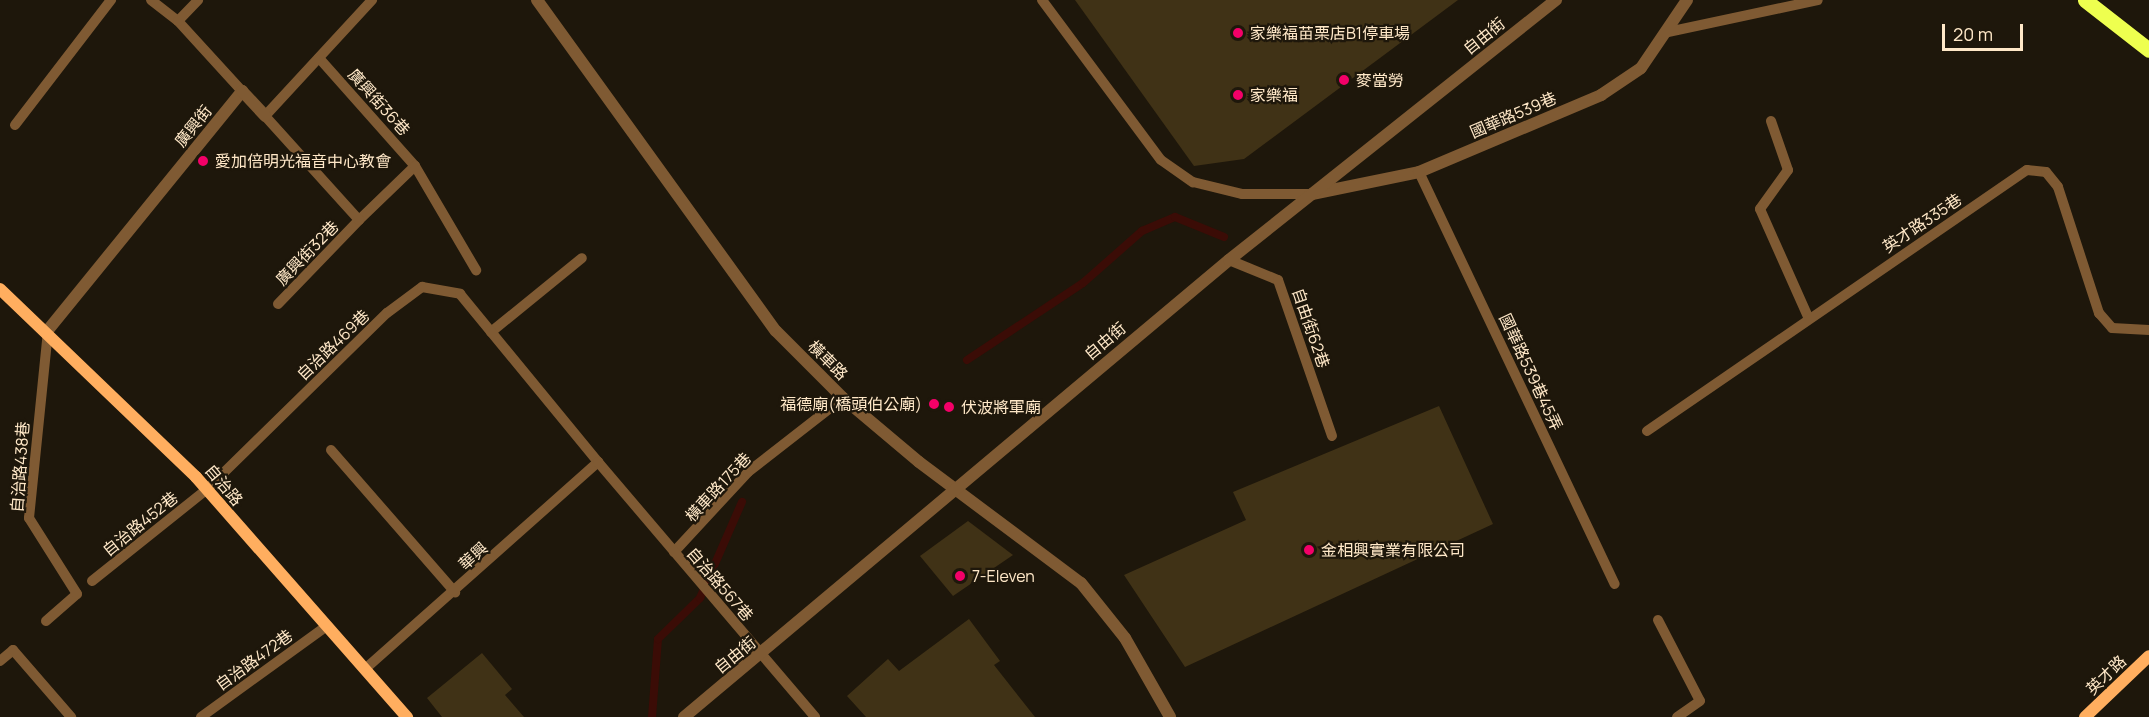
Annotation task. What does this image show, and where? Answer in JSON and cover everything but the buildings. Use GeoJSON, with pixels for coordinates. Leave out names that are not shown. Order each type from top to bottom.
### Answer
{"type":"FeatureCollection","features":[{"type":"Feature","properties":{"kind":"main road"},"geometry":{"type":"LineString","coordinates":[[2085,0],[2149,50]]}},
{"type":"Feature","properties":{"kind":"street","name":"橫車路"},"geometry":{"type":"LineString","coordinates":[[537,0],[776,331],[843,398],[953,488],[1081,583],[1125,638],[1170,717]]}},
{"type":"Feature","properties":{"kind":"street","name":"自由街"},"geometry":{"type":"LineString","coordinates":[[684,717],[763,655],[953,488],[1229,260],[1556,0]]}},
{"type":"Feature","properties":{"kind":"street","name":"國華路539巷"},"geometry":{"type":"LineString","coordinates":[[1310,195],[1419,172],[1601,95],[1641,68],[1668,32],[1687,0]]}},
{"type":"Feature","properties":{"kind":"street"},"geometry":{"type":"LineString","coordinates":[[242,91],[265,116]]}},
{"type":"Feature","properties":{"kind":"street","name":"廣興街"},"geometry":{"type":"LineString","coordinates":[[48,330],[242,91]]}},
{"type":"Feature","properties":{"kind":"street","name":"自治路"},"geometry":{"type":"LineString","coordinates":[[0,289],[48,330],[206,490],[324,628],[365,669],[407,717]]}},
{"type":"Feature","properties":{"kind":"street","name":"英才路"},"geometry":{"type":"LineString","coordinates":[[2085,717],[2149,656]]}},
{"type":"Feature","properties":{"kind":"lane"},"geometry":{"type":"LineString","coordinates":[[15,125],[111,0]]}},
{"type":"Feature","properties":{"kind":"lane"},"geometry":{"type":"LineString","coordinates":[[151,0],[178,21],[242,91]]}},
{"type":"Feature","properties":{"kind":"lane"},"geometry":{"type":"LineString","coordinates":[[178,21],[198,0]]}},
{"type":"Feature","properties":{"kind":"lane"},"geometry":{"type":"LineString","coordinates":[[265,116],[372,0]]}},
{"type":"Feature","properties":{"kind":"lane"},"geometry":{"type":"LineString","coordinates":[[1042,0],[1161,160],[1193,182],[1242,194],[1310,195]]}},
{"type":"Feature","properties":{"kind":"lane"},"geometry":{"type":"LineString","coordinates":[[1668,32],[1818,0]]}},
{"type":"Feature","properties":{"kind":"lane","name":"廣興街36巷"},"geometry":{"type":"LineString","coordinates":[[319,58],[415,166],[476,270]]}},
{"type":"Feature","properties":{"kind":"lane","name":"廣興街32巷"},"geometry":{"type":"LineString","coordinates":[[265,116],[359,220],[278,304]]}},
{"type":"Feature","properties":{"kind":"lane"},"geometry":{"type":"LineString","coordinates":[[1771,121],[1788,170],[1760,209],[1808,317]]}},
{"type":"Feature","properties":{"kind":"lane"},"geometry":{"type":"LineString","coordinates":[[359,220],[415,166]]}},
{"type":"Feature","properties":{"kind":"lane","name":"英才路335巷"},"geometry":{"type":"LineString","coordinates":[[1647,431],[1808,317],[2027,170],[2046,172],[2058,187],[2099,313],[2112,328],[2149,330]]}},
{"type":"Feature","properties":{"kind":"lane","name":"國華路539巷45弄"},"geometry":{"type":"LineString","coordinates":[[1419,172],[1615,584]]}},
{"type":"Feature","properties":{"kind":"lane"},"geometry":{"type":"LineString","coordinates":[[582,258],[491,332],[674,552]]}},
{"type":"Feature","properties":{"kind":"lane","name":"自由街62巷"},"geometry":{"type":"LineString","coordinates":[[1229,260],[1278,280],[1332,436]]}},
{"type":"Feature","properties":{"kind":"lane","name":"自治路469巷"},"geometry":{"type":"LineString","coordinates":[[206,490],[387,313],[422,287],[460,294],[491,332]]}},
{"type":"Feature","properties":{"kind":"lane","name":"自治路438巷"},"geometry":{"type":"LineString","coordinates":[[46,621],[76,594],[29,519],[48,330]]}},
{"type":"Feature","properties":{"kind":"lane","name":"橫車路175巷"},"geometry":{"type":"LineString","coordinates":[[674,552],[748,472],[843,398]]}},
{"type":"Feature","properties":{"kind":"lane"},"geometry":{"type":"LineString","coordinates":[[330,450],[455,592]]}},
{"type":"Feature","properties":{"kind":"lane","name":"華興"},"geometry":{"type":"LineString","coordinates":[[365,669],[455,592],[598,462]]}},
{"type":"Feature","properties":{"kind":"lane","name":"自治路452巷"},"geometry":{"type":"LineString","coordinates":[[92,581],[206,490]]}},
{"type":"Feature","properties":{"kind":"lane","name":"自治路567巷"},"geometry":{"type":"LineString","coordinates":[[674,552],[814,717]]}},
{"type":"Feature","properties":{"kind":"lane"},"geometry":{"type":"LineString","coordinates":[[1658,620],[1700,701],[1677,717]]}},
{"type":"Feature","properties":{"kind":"lane","name":"自治路472巷"},"geometry":{"type":"LineString","coordinates":[[201,717],[324,628]]}},
{"type":"Feature","properties":{"kind":"lane"},"geometry":{"type":"LineString","coordinates":[[0,661],[13,650],[71,717]]}},
{"type":"Feature","properties":{"kind":"waterway"},"geometry":{"type":"LineString","coordinates":[[967,360],[1083,283],[1142,231],[1175,217],[1224,237]]}},
{"type":"Feature","properties":{"kind":"waterway"},"geometry":{"type":"LineString","coordinates":[[652,717],[658,639],[700,598],[742,502]]}},
{"type":"Feature","properties":{"kind":"place","name":"家樂福苗栗店B1停車場"},"geometry":{"type":"Point","coordinates":[1238,33]}},
{"type":"Feature","properties":{"kind":"place","name":"麥當勞"},"geometry":{"type":"Point","coordinates":[1344,80]}},
{"type":"Feature","properties":{"kind":"place","name":"家樂福"},"geometry":{"type":"Point","coordinates":[1238,95]}},
{"type":"Feature","properties":{"kind":"place","name":"愛加倍明光福音中心教會"},"geometry":{"type":"Point","coordinates":[203,161]}},
{"type":"Feature","properties":{"kind":"place","name":"福德廟(橋頭伯公廟)"},"geometry":{"type":"Point","coordinates":[934,404]}},
{"type":"Feature","properties":{"kind":"place","name":"伏波將軍廟"},"geometry":{"type":"Point","coordinates":[949,407]}},
{"type":"Feature","properties":{"kind":"place","name":"金相興實業有限公司"},"geometry":{"type":"Point","coordinates":[1309,550]}},
{"type":"Feature","properties":{"kind":"place","name":"7-Eleven"},"geometry":{"type":"Point","coordinates":[960,576]}}]}
